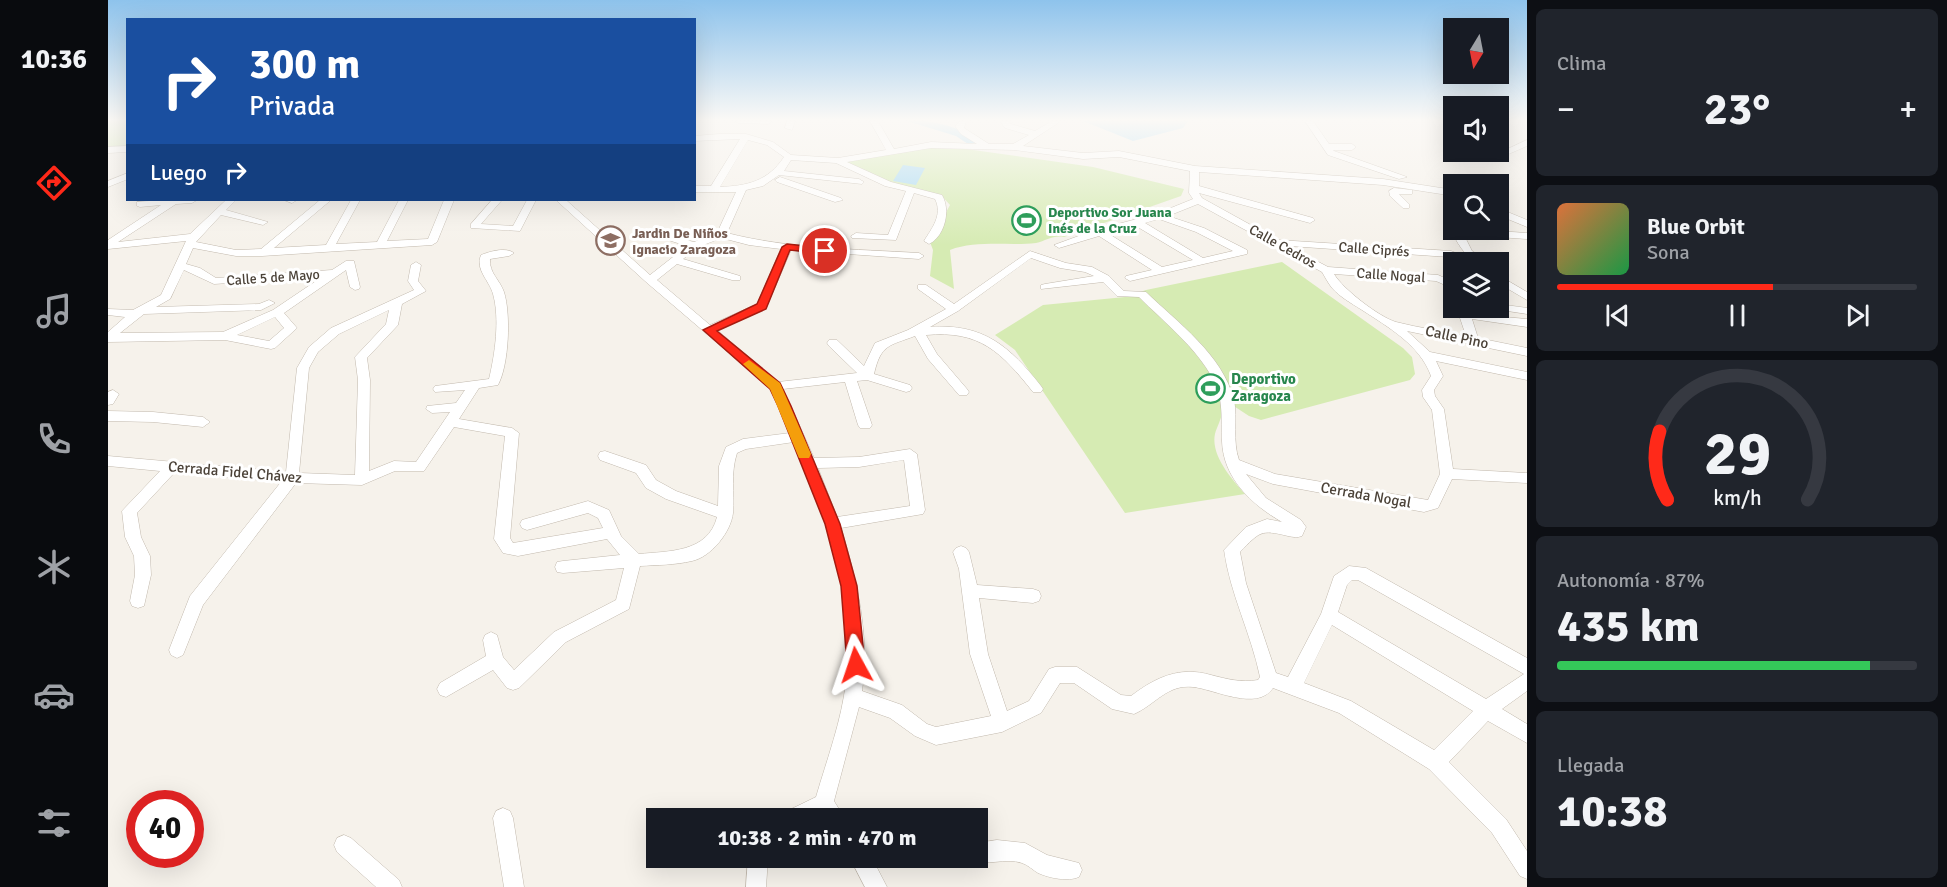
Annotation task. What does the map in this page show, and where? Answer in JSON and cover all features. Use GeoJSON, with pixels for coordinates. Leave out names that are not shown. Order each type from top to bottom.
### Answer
{"type":"FeatureCollection","features":[{"type":"Feature","properties":{"kind":"street"},"geometry":{"type":"LineString","coordinates":[[714,189],[730,162]]}},
{"type":"Feature","properties":{"kind":"street"},"geometry":{"type":"LineString","coordinates":[[778,176],[786,162]]}},
{"type":"Feature","properties":{"kind":"street"},"geometry":{"type":"LineString","coordinates":[[841,162],[888,184],[932,194],[944,204],[945,212],[929,241]]}},
{"type":"Feature","properties":{"kind":"street"},"geometry":{"type":"LineString","coordinates":[[1162,162],[1195,169],[1408,185],[1443,190]]}},
{"type":"Feature","properties":{"kind":"street"},"geometry":{"type":"LineString","coordinates":[[1355,162],[1422,181],[1443,190]]}},
{"type":"Feature","properties":{"kind":"street"},"geometry":{"type":"LineString","coordinates":[[1059,245],[1159,216],[1199,200],[1194,194],[1195,169]]}},
{"type":"Feature","properties":{"kind":"street"},"geometry":{"type":"LineString","coordinates":[[778,176],[838,200]]}},
{"type":"Feature","properties":{"kind":"street"},"geometry":{"type":"LineString","coordinates":[[696,189],[742,189],[778,176],[859,182]]}},
{"type":"Feature","properties":{"kind":"street"},"geometry":{"type":"LineString","coordinates":[[108,184],[126,177]]}},
{"type":"Feature","properties":{"kind":"street"},"geometry":{"type":"LineString","coordinates":[[1406,206],[1393,194],[1394,191],[1410,192],[1408,185]]}},
{"type":"Feature","properties":{"kind":"street"},"geometry":{"type":"LineString","coordinates":[[1196,188],[1310,220]]}},
{"type":"Feature","properties":{"kind":"street"},"geometry":{"type":"LineString","coordinates":[[721,235],[742,189]]}},
{"type":"Feature","properties":{"kind":"street"},"geometry":{"type":"LineString","coordinates":[[856,236],[892,238],[911,190]]}},
{"type":"Feature","properties":{"kind":"street","name":"Calle Cedros"},"geometry":{"type":"LineString","coordinates":[[1199,200],[1326,270],[1346,295],[1388,323]]}},
{"type":"Feature","properties":{"kind":"street"},"geometry":{"type":"LineString","coordinates":[[141,209],[160,202],[174,201]]}},
{"type":"Feature","properties":{"kind":"street"},"geometry":{"type":"LineString","coordinates":[[108,245],[174,201]]}},
{"type":"Feature","properties":{"kind":"street"},"geometry":{"type":"LineString","coordinates":[[108,338],[138,313],[166,297],[191,241],[230,201]]}},
{"type":"Feature","properties":{"kind":"street"},"geometry":{"type":"LineString","coordinates":[[262,253],[282,237],[306,212],[324,201]]}},
{"type":"Feature","properties":{"kind":"street"},"geometry":{"type":"LineString","coordinates":[[329,248],[354,201]]}},
{"type":"Feature","properties":{"kind":"street"},"geometry":{"type":"LineString","coordinates":[[381,244],[402,201]]}},
{"type":"Feature","properties":{"kind":"street"},"geometry":{"type":"LineString","coordinates":[[108,245],[191,241],[236,253],[262,253],[381,244],[432,243],[449,201]]}},
{"type":"Feature","properties":{"kind":"street"},"geometry":{"type":"LineString","coordinates":[[496,201],[474,226],[516,228],[530,201]]}},
{"type":"Feature","properties":{"kind":"street"},"geometry":{"type":"LineString","coordinates":[[562,201],[650,280],[775,386],[832,524],[849,586],[856,665],[831,808]]}},
{"type":"Feature","properties":{"kind":"street"},"geometry":{"type":"LineString","coordinates":[[218,211],[263,222]]}},
{"type":"Feature","properties":{"kind":"street"},"geometry":{"type":"LineString","coordinates":[[1130,278],[1243,252],[1200,230],[1159,216]]}},
{"type":"Feature","properties":{"kind":"street"},"geometry":{"type":"LineString","coordinates":[[1509,216],[1527,224]]}},
{"type":"Feature","properties":{"kind":"street"},"geometry":{"type":"LineString","coordinates":[[1136,222],[1201,261]]}},
{"type":"Feature","properties":{"kind":"street"},"geometry":{"type":"LineString","coordinates":[[1467,252],[1460,238],[1470,231],[1505,236],[1527,236]]}},
{"type":"Feature","properties":{"kind":"street"},"geometry":{"type":"LineString","coordinates":[[1099,232],[1161,271]]}},
{"type":"Feature","properties":{"kind":"street"},"geometry":{"type":"LineString","coordinates":[[650,280],[694,245],[721,235],[787,247],[919,256]]}},
{"type":"Feature","properties":{"kind":"street"},"geometry":{"type":"LineString","coordinates":[[669,237],[694,245]]}},
{"type":"Feature","properties":{"kind":"street","name":"Calle Ciprés"},"geometry":{"type":"LineString","coordinates":[[1277,241],[1443,253]]}},
{"type":"Feature","properties":{"kind":"street"},"geometry":{"type":"LineString","coordinates":[[708,330],[762,306],[787,247]]}},
{"type":"Feature","properties":{"kind":"street"},"geometry":{"type":"LineString","coordinates":[[440,389],[495,382],[501,330],[499,292],[485,272],[485,257],[492,254],[509,253]]}},
{"type":"Feature","properties":{"kind":"street"},"geometry":{"type":"LineString","coordinates":[[852,696],[896,711],[921,730],[936,736],[1002,723],[1035,707],[1055,675],[1077,675],[1118,703],[1134,705],[1155,687],[1192,679],[1245,692],[1263,687],[1269,678],[1258,634],[1246,609],[1234,572],[1232,550],[1251,531],[1267,525],[1297,532],[1299,527],[1253,494],[1233,463],[1228,431],[1230,414],[1225,392],[1215,372],[1142,294],[1121,294],[1105,278],[1088,269],[1064,266],[1030,255],[954,309],[915,333],[879,346],[871,360],[867,376]]}},
{"type":"Feature","properties":{"kind":"street"},"geometry":{"type":"LineString","coordinates":[[675,260],[736,278]]}},
{"type":"Feature","properties":{"kind":"street"},"geometry":{"type":"LineString","coordinates":[[225,336],[350,263],[355,287]]}},
{"type":"Feature","properties":{"kind":"street"},"geometry":{"type":"LineString","coordinates":[[177,650],[196,601],[292,478],[303,368],[313,350],[335,331],[421,291],[413,281],[416,265]]}},
{"type":"Feature","properties":{"kind":"street","name":"Calle 5 de Mayo"},"geometry":{"type":"LineString","coordinates":[[179,266],[196,270],[214,281],[335,273]]}},
{"type":"Feature","properties":{"kind":"street","name":"Calle Nogal"},"geometry":{"type":"LineString","coordinates":[[1326,270],[1438,278],[1443,280]]}},
{"type":"Feature","properties":{"kind":"street"},"geometry":{"type":"LineString","coordinates":[[1046,287],[1105,278]]}},
{"type":"Feature","properties":{"kind":"street"},"geometry":{"type":"LineString","coordinates":[[1509,285],[1527,297]]}},
{"type":"Feature","properties":{"kind":"street"},"geometry":{"type":"LineString","coordinates":[[922,287],[954,309]]}},
{"type":"Feature","properties":{"kind":"street"},"geometry":{"type":"LineString","coordinates":[[396,304],[392,325],[361,357],[364,380],[362,480],[394,466],[419,467],[475,386]]}},
{"type":"Feature","properties":{"kind":"street"},"geometry":{"type":"LineString","coordinates":[[108,312],[138,313],[273,307],[291,328],[272,345],[225,336],[108,338]]}},
{"type":"Feature","properties":{"kind":"street"},"geometry":{"type":"LineString","coordinates":[[1509,309],[1527,311]]}},
{"type":"Feature","properties":{"kind":"street"},"geometry":{"type":"LineString","coordinates":[[1473,340],[1465,315],[1527,323]]}},
{"type":"Feature","properties":{"kind":"street"},"geometry":{"type":"LineString","coordinates":[[1388,323],[1428,355],[1436,369],[1437,376],[1428,390],[1429,397],[1438,409],[1447,474],[1527,478]]}},
{"type":"Feature","properties":{"kind":"street","name":"Calle Pino"},"geometry":{"type":"LineString","coordinates":[[1388,323],[1527,352]]}},
{"type":"Feature","properties":{"kind":"street"},"geometry":{"type":"LineString","coordinates":[[915,333],[953,330],[992,342],[1012,357],[1037,389]]}},
{"type":"Feature","properties":{"kind":"street"},"geometry":{"type":"LineString","coordinates":[[915,333],[963,392]]}},
{"type":"Feature","properties":{"kind":"street"},"geometry":{"type":"LineString","coordinates":[[833,343],[867,376]]}},
{"type":"Feature","properties":{"kind":"street"},"geometry":{"type":"LineString","coordinates":[[1428,355],[1527,375]]}},
{"type":"Feature","properties":{"kind":"street"},"geometry":{"type":"LineString","coordinates":[[775,386],[867,376],[906,388]]}},
{"type":"Feature","properties":{"kind":"street"},"geometry":{"type":"LineString","coordinates":[[850,378],[865,425]]}},
{"type":"Feature","properties":{"kind":"street"},"geometry":{"type":"LineString","coordinates":[[432,409],[462,406]]}},
{"type":"Feature","properties":{"kind":"street"},"geometry":{"type":"LineString","coordinates":[[108,416],[203,422]]}},
{"type":"Feature","properties":{"kind":"street"},"geometry":{"type":"LineString","coordinates":[[451,422],[512,433],[507,511],[502,539],[508,549],[518,550],[612,532]]}},
{"type":"Feature","properties":{"kind":"street"},"geometry":{"type":"LineString","coordinates":[[563,567],[634,559],[666,560],[691,555],[706,547],[723,529],[726,514],[726,461],[731,450],[743,444],[797,437]]}},
{"type":"Feature","properties":{"kind":"street"},"geometry":{"type":"LineString","coordinates":[[808,463],[859,462],[910,454],[918,510],[832,524]]}},
{"type":"Feature","properties":{"kind":"street"},"geometry":{"type":"LineString","coordinates":[[605,456],[641,469],[651,484],[671,495],[726,514]]}},
{"type":"Feature","properties":{"kind":"street","name":"Cerrada Fidel Chávez"},"geometry":{"type":"LineString","coordinates":[[108,461],[292,478],[362,480]]}},
{"type":"Feature","properties":{"kind":"street","name":"Cerrada Nogal"},"geometry":{"type":"LineString","coordinates":[[1233,463],[1272,479],[1424,506],[1433,504],[1447,474]]}},
{"type":"Feature","properties":{"kind":"street"},"geometry":{"type":"LineString","coordinates":[[138,601],[143,575],[142,556],[133,537],[129,511],[173,466]]}},
{"type":"Feature","properties":{"kind":"street"},"geometry":{"type":"LineString","coordinates":[[526,524],[588,507],[599,509],[606,513],[615,538],[634,559]]}},
{"type":"Feature","properties":{"kind":"street"},"geometry":{"type":"LineString","coordinates":[[555,516],[562,540]]}},
{"type":"Feature","properties":{"kind":"street"},"geometry":{"type":"LineString","coordinates":[[961,552],[971,591],[979,654],[1002,723]]}},
{"type":"Feature","properties":{"kind":"street"},"geometry":{"type":"LineString","coordinates":[[491,640],[495,660],[513,682],[560,637],[623,604],[634,559]]}},
{"type":"Feature","properties":{"kind":"street"},"geometry":{"type":"LineString","coordinates":[[1293,686],[1329,615],[1340,581],[1349,573],[1360,573],[1527,667]]}},
{"type":"Feature","properties":{"kind":"street"},"geometry":{"type":"LineString","coordinates":[[971,591],[1033,596]]}},
{"type":"Feature","properties":{"kind":"street"},"geometry":{"type":"LineString","coordinates":[[1329,615],[1527,734]]}},
{"type":"Feature","properties":{"kind":"street"},"geometry":{"type":"LineString","coordinates":[[446,689],[495,660]]}},
{"type":"Feature","properties":{"kind":"street"},"geometry":{"type":"LineString","coordinates":[[1269,678],[1345,707],[1396,735],[1436,762],[1499,826],[1527,869]]}},
{"type":"Feature","properties":{"kind":"street"},"geometry":{"type":"LineString","coordinates":[[1436,762],[1486,710],[1527,681]]}},
{"type":"Feature","properties":{"kind":"street"},"geometry":{"type":"LineString","coordinates":[[503,818],[514,887]]}},
{"type":"Feature","properties":{"kind":"street"},"geometry":{"type":"LineString","coordinates":[[344,845],[392,887]]}},
{"type":"Feature","properties":{"kind":"street"},"geometry":{"type":"LineString","coordinates":[[988,851],[997,850],[1025,853],[1044,865],[1072,870]]}},
{"type":"Feature","properties":{"kind":"street"},"geometry":{"type":"LineString","coordinates":[[756,887],[757,868]]}},
{"type":"Feature","properties":{"kind":"street"},"geometry":{"type":"LineString","coordinates":[[866,868],[877,887]]}},
{"type":"Feature","properties":{"kind":"green space","name":"Deportivo Sor Juana Inés de la Cruz"},"geometry":{"type":"Polygon","coordinates":[[[843,162],[1061,162],[1093,167],[1184,189],[1181,196],[1064,237],[1053,237],[1036,243],[982,244],[950,250],[954,289],[930,276],[933,250],[930,242],[950,205],[941,195],[879,179],[843,162]]]}},
{"type":"Feature","properties":{"kind":"green space","name":"Deportivo Zaragoza"},"geometry":{"type":"Polygon","coordinates":[[[1282,262],[1403,348],[1412,357],[1415,374],[1410,380],[1261,420],[1249,416],[1220,397],[1222,413],[1215,437],[1215,446],[1222,464],[1245,494],[1125,513],[1015,350],[995,335],[1043,305],[1125,297],[1146,290],[1282,262]]]}},
{"type":"Feature","properties":{"kind":"water"},"geometry":{"type":"Polygon","coordinates":[[[903,165],[925,168],[916,185],[893,181],[903,165]]]}},
{"type":"Feature","properties":{"kind":"slow traffic"},"geometry":{"type":"LineString","coordinates":[[749,364],[775,386],[804,454]]}},
{"type":"Feature","properties":{"kind":"place","name":"Deportivo Sor Juana Inés de la Cruz"},"geometry":{"type":"Point","coordinates":[1027,220]}},
{"type":"Feature","properties":{"kind":"place","name":"Jardin De Niños Ignacio Zaragoza"},"geometry":{"type":"Point","coordinates":[611,241]}},
{"type":"Feature","properties":{"kind":"place","name":"Deportivo Zaragoza"},"geometry":{"type":"Point","coordinates":[1210,388]}},
{"type":"Feature","properties":{"kind":"route"},"geometry":{"type":"LineString","coordinates":[[825,251],[787,247],[762,306],[708,330],[775,386],[784,406],[832,524],[849,586],[856,665]]}}]}
